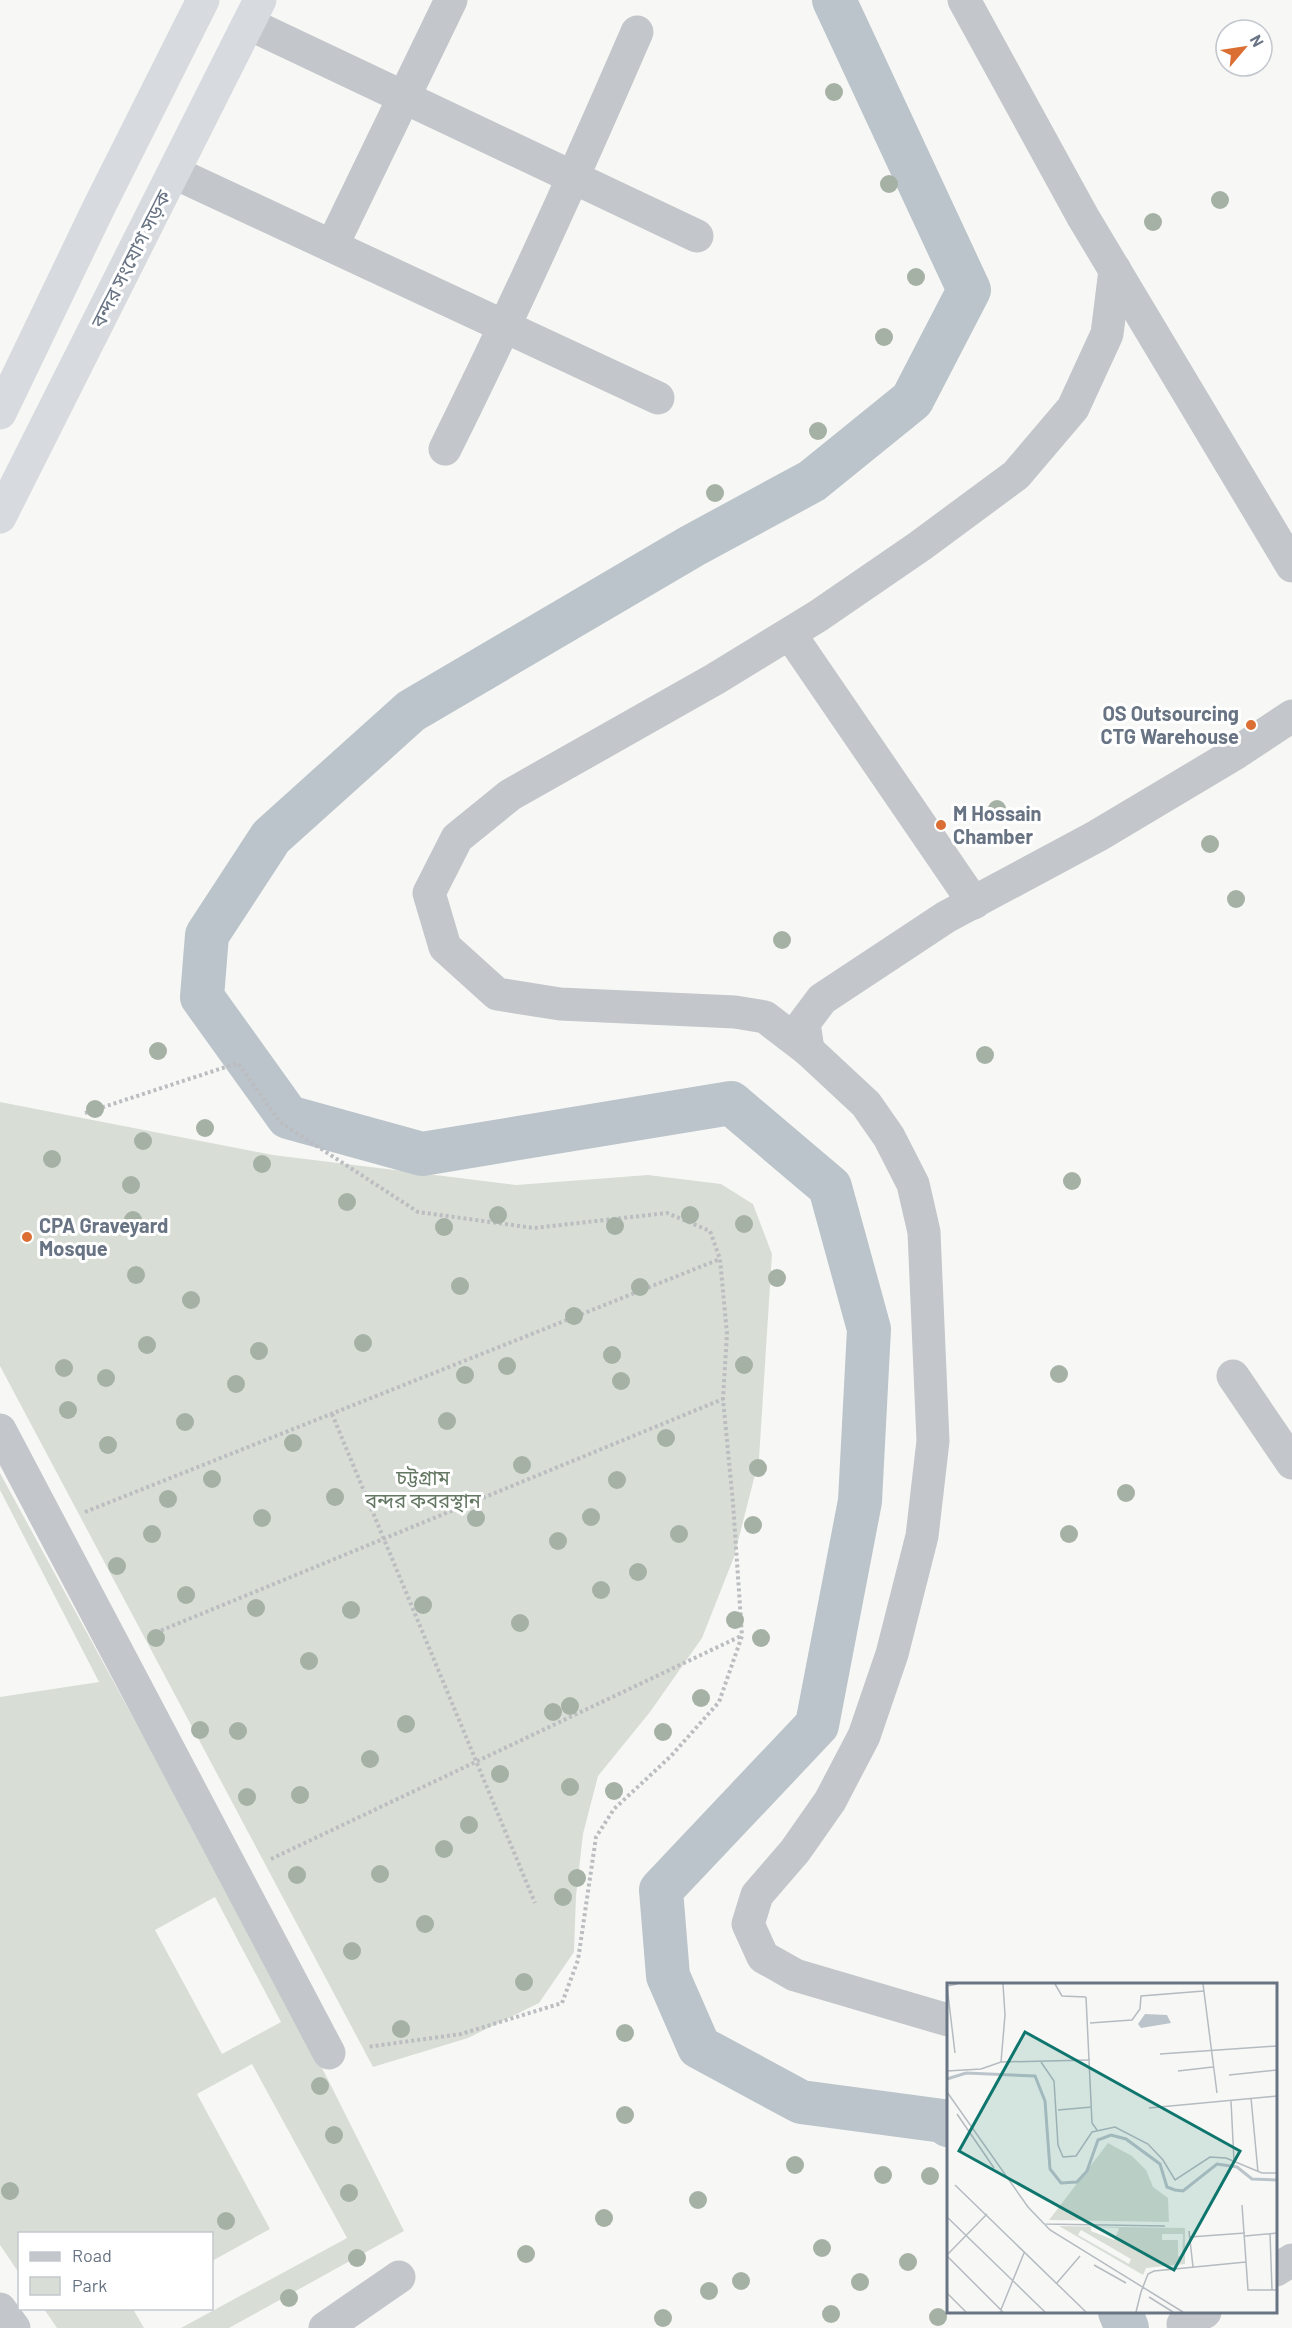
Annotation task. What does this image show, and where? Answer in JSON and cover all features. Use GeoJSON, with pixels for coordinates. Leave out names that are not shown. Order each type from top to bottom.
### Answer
{"type":"FeatureCollection","features":[{"type":"Feature","properties":{"kind":"highway"},"geometry":{"type":"LineString","coordinates":[[0,413],[99,207],[203,0]]}},
{"type":"Feature","properties":{"kind":"highway","name":"বন্দর সংযোগ সড়ক"},"geometry":{"type":"LineString","coordinates":[[0,517],[254,12]]}},
{"type":"Feature","properties":{"kind":"street"},"geometry":{"type":"LineString","coordinates":[[332,246],[451,0]]}},
{"type":"Feature","properties":{"kind":"street"},"geometry":{"type":"LineString","coordinates":[[964,0],[1083,217],[1292,566]]}},
{"type":"Feature","properties":{"kind":"street"},"geometry":{"type":"LineString","coordinates":[[254,12],[403,97],[697,236]]}},
{"type":"Feature","properties":{"kind":"street"},"geometry":{"type":"LineString","coordinates":[[445,449],[506,327],[637,32]]}},
{"type":"Feature","properties":{"kind":"street"},"geometry":{"type":"LineString","coordinates":[[175,173],[658,398]]}},
{"type":"Feature","properties":{"kind":"street"},"geometry":{"type":"LineString","coordinates":[[947,2020],[795,1975],[763,1957],[748,1924],[757,1895],[795,1851],[830,1801],[864,1736],[892,1654],[922,1536],[933,1441],[924,1232],[913,1184],[889,1137],[866,1104],[808,1050],[765,1017],[735,1012],[560,1004],[497,994],[445,947],[429,893],[457,838],[510,795],[705,685],[790,634],[920,546],[1016,475],[1073,408],[1107,334],[1115,270]]}},
{"type":"Feature","properties":{"kind":"street"},"geometry":{"type":"LineString","coordinates":[[790,634],[974,903]]}},
{"type":"Feature","properties":{"kind":"street"},"geometry":{"type":"LineString","coordinates":[[808,1050],[804,1023],[822,999],[946,917],[1097,836],[1236,753],[1292,716]]}},
{"type":"Feature","properties":{"kind":"street"},"geometry":{"type":"LineString","coordinates":[[1233,1376],[1292,1463]]}},
{"type":"Feature","properties":{"kind":"street"},"geometry":{"type":"LineString","coordinates":[[0,1430],[329,2053]]}},
{"type":"Feature","properties":{"kind":"street"},"geometry":{"type":"LineString","coordinates":[[1277,2269],[1292,2260]]}},
{"type":"Feature","properties":{"kind":"street"},"geometry":{"type":"LineString","coordinates":[[345,2322],[399,2277]]}},
{"type":"Feature","properties":{"kind":"street"},"geometry":{"type":"LineString","coordinates":[[0,2309],[14,2328]]}},
{"type":"Feature","properties":{"kind":"path"},"geometry":{"type":"LineString","coordinates":[[86,1113],[238,1063],[279,1122],[418,1212],[534,1228],[667,1213],[710,1231],[720,1260],[727,1334],[723,1399],[742,1636],[719,1702],[671,1756],[614,1809],[596,1837],[578,1960],[562,2003],[461,2034],[329,2053]]}},
{"type":"Feature","properties":{"kind":"path"},"geometry":{"type":"LineString","coordinates":[[50,1526],[720,1260]]}},
{"type":"Feature","properties":{"kind":"path"},"geometry":{"type":"LineString","coordinates":[[115,1650],[723,1399]]}},
{"type":"Feature","properties":{"kind":"path"},"geometry":{"type":"LineString","coordinates":[[332,1414],[535,1903]]}},
{"type":"Feature","properties":{"kind":"path"},"geometry":{"type":"LineString","coordinates":[[235,1876],[742,1636]]}},
{"type":"Feature","properties":{"kind":"green space","name":"চট্টগ্রাম বন্দর কবরস্থান"},"geometry":{"type":"Polygon","coordinates":[[[0,1102],[273,1155],[516,1185],[648,1175],[721,1184],[753,1204],[772,1254],[759,1459],[734,1557],[702,1638],[650,1712],[598,1776],[583,1834],[576,1896],[574,1952],[539,2003],[468,2038],[373,2067],[0,1366],[0,1102]]]}},
{"type":"Feature","properties":{"kind":"green space"},"geometry":{"type":"Polygon","coordinates":[[[0,1473],[302,2028],[404,2231],[229,2328],[181,2328],[347,2238],[252,2064],[197,2094],[270,2229],[213,2260],[213,2232],[18,2232],[18,2272],[0,2245],[0,1697],[99,1682],[0,1490],[0,1473]],[[215,1897],[155,1930],[222,2054],[281,2022],[215,1897]]]}},
{"type":"Feature","properties":{"kind":"green space"},"geometry":{"type":"Polygon","coordinates":[[[45,2310],[134,2310],[144,2328],[57,2328],[45,2310]]]}},
{"type":"Feature","properties":{"kind":"waterway"},"geometry":{"type":"LineString","coordinates":[[834,0],[969,290],[912,400],[812,481],[692,546],[411,711],[271,837],[207,935],[202,997],[288,1117],[422,1154],[731,1103],[830,1187],[869,1329],[860,1501],[817,1725],[661,1890],[668,1976],[699,2047],[801,2102],[943,2121],[947,2124]]}},
{"type":"Feature","properties":{"kind":"waterway"},"geometry":{"type":"LineString","coordinates":[[1120,2313],[1127,2328]]}},
{"type":"Feature","properties":{"kind":"place","name":"OS Outsourcing CTG Warehouse"},"geometry":{"type":"Point","coordinates":[1251,725]}},
{"type":"Feature","properties":{"kind":"place","name":"M Hossain Chamber"},"geometry":{"type":"Point","coordinates":[941,825]}},
{"type":"Feature","properties":{"kind":"place","name":"CPA Graveyard Mosque"},"geometry":{"type":"Point","coordinates":[27,1237]}}]}
